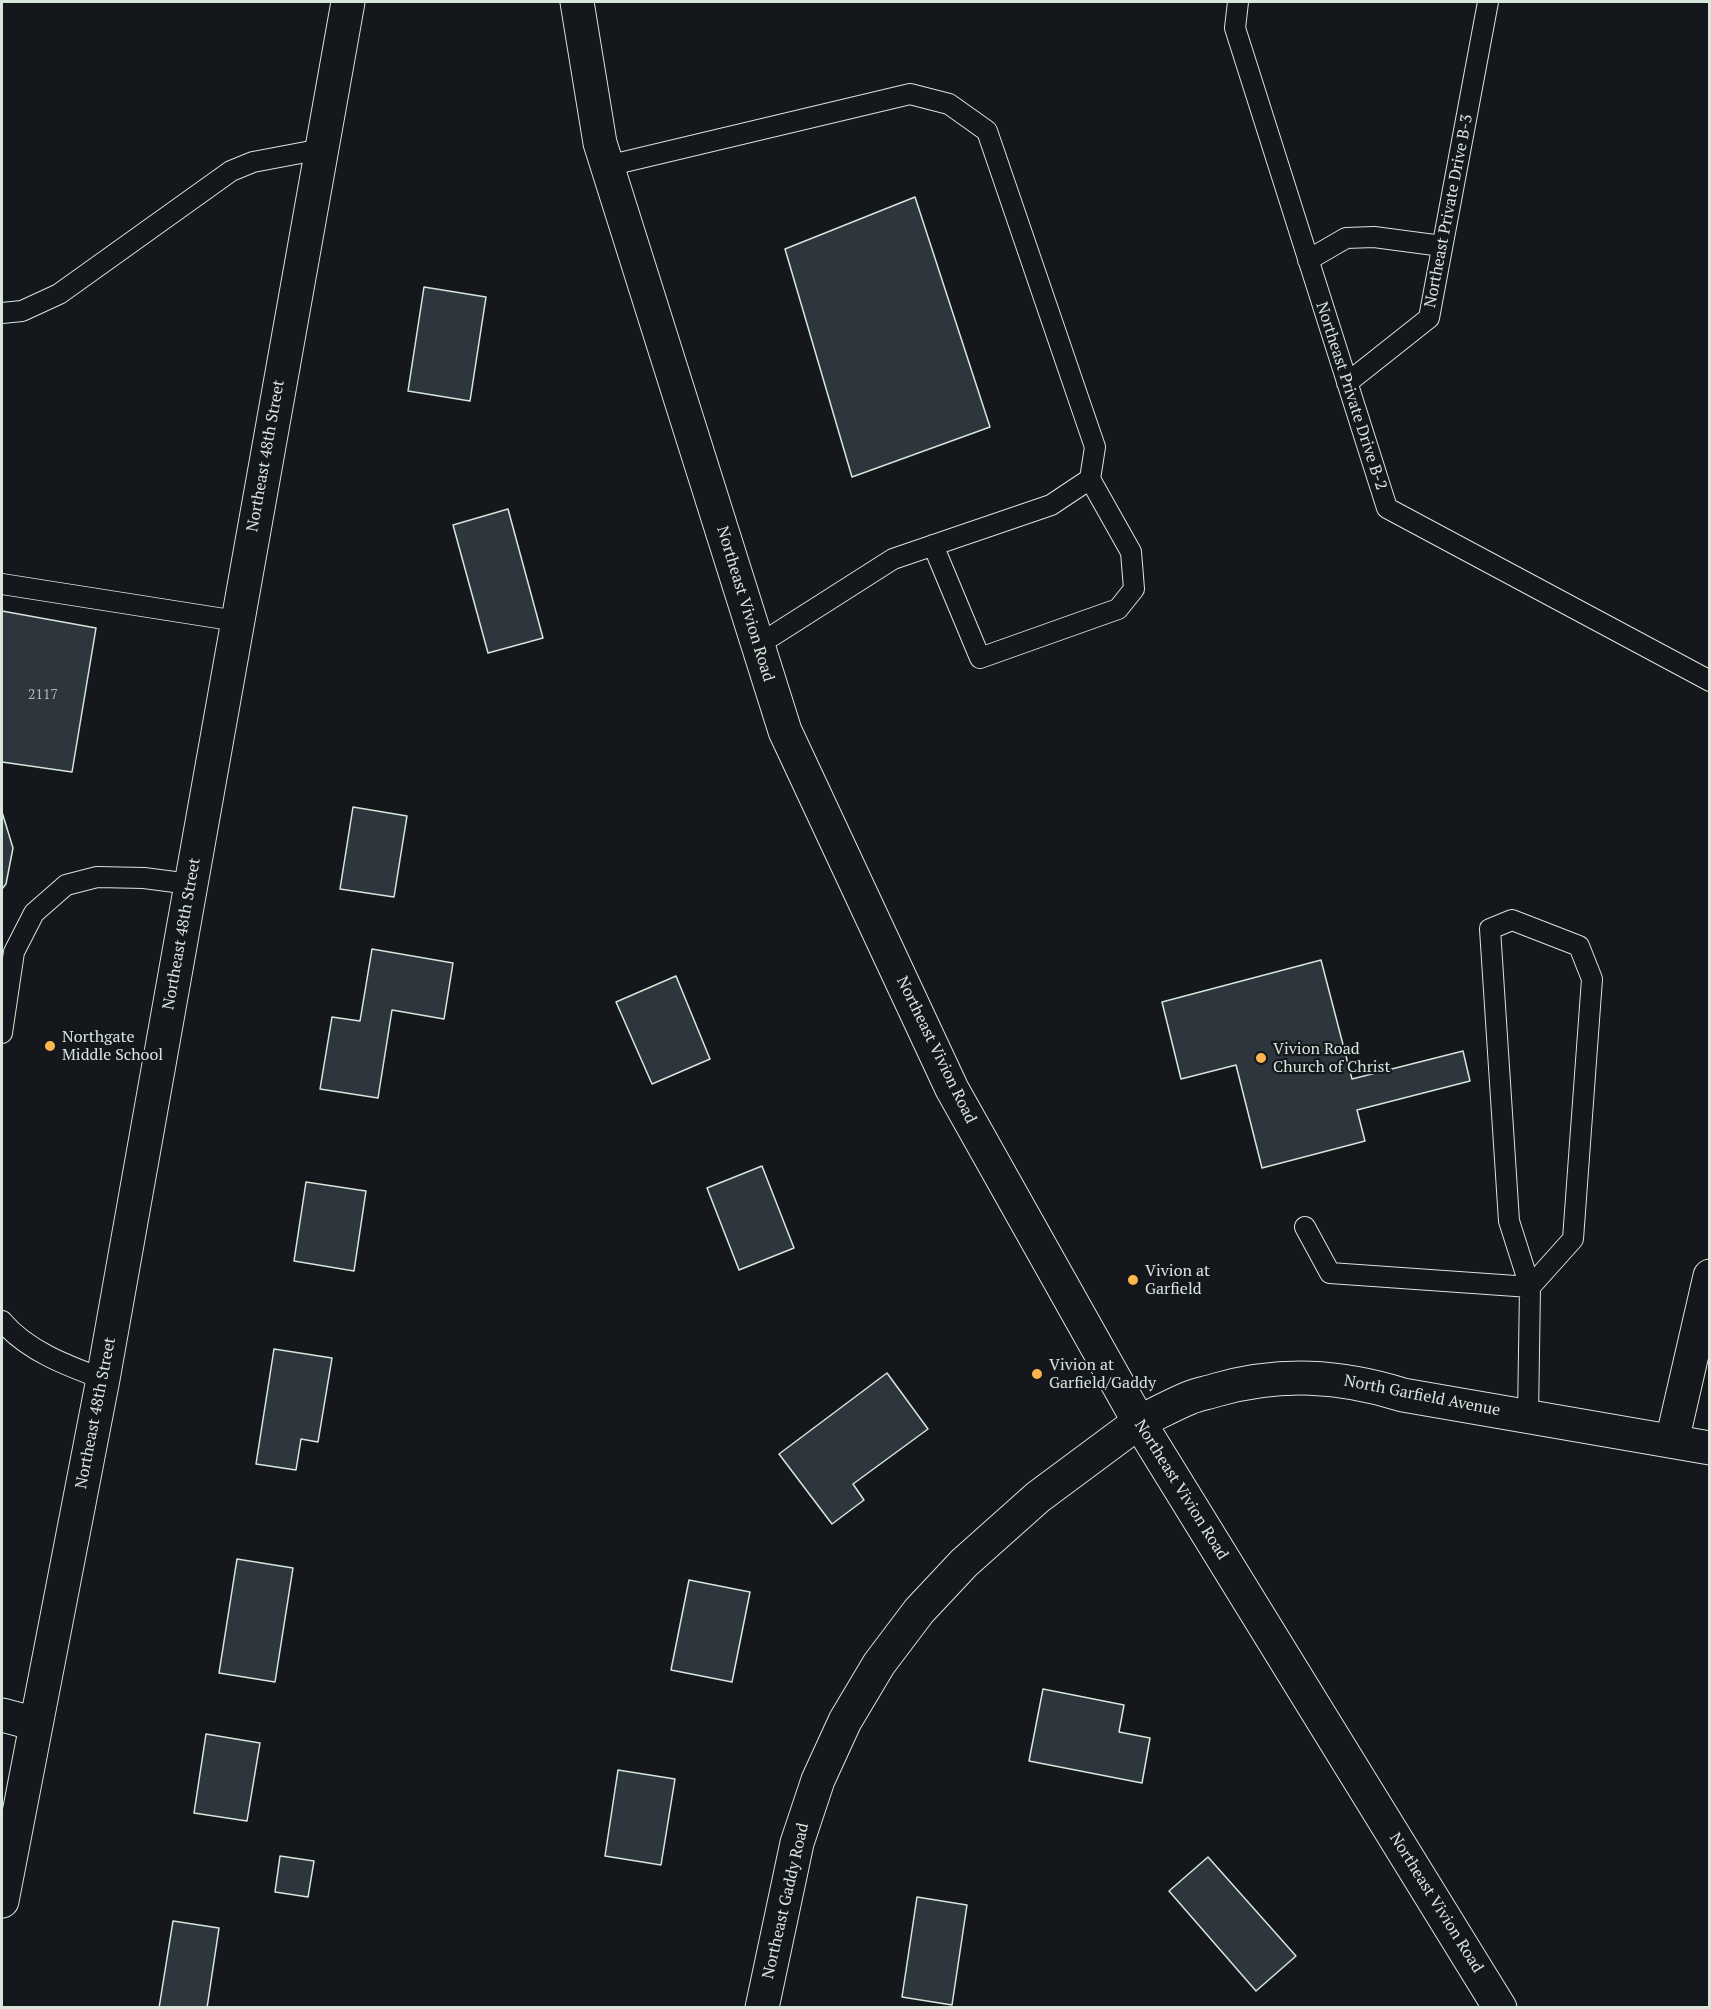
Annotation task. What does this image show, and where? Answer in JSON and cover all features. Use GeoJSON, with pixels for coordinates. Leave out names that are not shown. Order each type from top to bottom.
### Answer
{"type":"FeatureCollection","features":[{"type":"Feature","properties":{"kind":"street","name":"Northeast 48th Street"},"geometry":{"type":"LineString","coordinates":[[2,1901],[104,1379],[348,2]]}},
{"type":"Feature","properties":{"kind":"street","name":"Northeast Vivion Road"},"geometry":{"type":"LineString","coordinates":[[577,2],[600,143],[785,731],[952,1089],[1139,1422],[1500,2007]]}},
{"type":"Feature","properties":{"kind":"street"},"geometry":{"type":"LineString","coordinates":[[1672,1441],[1710,1276]]}},
{"type":"Feature","properties":{"kind":"street","name":"North Garfield Avenue"},"geometry":{"type":"LineString","coordinates":[[1139,1422],[1191,1397],[1243,1383],[1297,1377],[1324,1378],[1377,1387],[1403,1395],[1710,1448]]}},
{"type":"Feature","properties":{"kind":"street","name":"Northeast Gaddy Road"},"geometry":{"type":"LineString","coordinates":[[762,2007],[797,1843],[814,1791],[845,1720],[879,1664],[919,1611],[964,1563],[1038,1497],[1139,1422]]}},
{"type":"Feature","properties":{"kind":"street"},"geometry":{"type":"LineString","coordinates":[[2,1715],[36,1724]]}},
{"type":"Feature","properties":{"kind":"lane","name":"Northeast Private Drive B-2"},"geometry":{"type":"LineString","coordinates":[[1239,2],[1235,28],[1386,508],[1710,681]]}},
{"type":"Feature","properties":{"kind":"lane","name":"Northeast Private Drive B-3"},"geometry":{"type":"LineString","coordinates":[[1347,383],[1429,318],[1488,2]]}},
{"type":"Feature","properties":{"kind":"lane"},"geometry":{"type":"LineString","coordinates":[[607,166],[910,94],[949,104],[987,131],[1095,447],[1089,479],[1131,552],[1134,589],[1118,609],[980,658],[933,545]]}},
{"type":"Feature","properties":{"kind":"lane"},"geometry":{"type":"LineString","coordinates":[[2,313],[22,311],[59,294],[231,171],[253,162],[322,149]]}},
{"type":"Feature","properties":{"kind":"lane"},"geometry":{"type":"LineString","coordinates":[[1308,260],[1346,238],[1374,237],[1442,246]]}},
{"type":"Feature","properties":{"kind":"lane"},"geometry":{"type":"LineString","coordinates":[[758,645],[893,559],[1051,505],[1089,479]]}},
{"type":"Feature","properties":{"kind":"lane"},"geometry":{"type":"LineString","coordinates":[[2,584],[237,621]]}},
{"type":"Feature","properties":{"kind":"lane"},"geometry":{"type":"LineString","coordinates":[[2,1033],[14,952],[34,913],[66,885],[97,877],[144,878],[190,884]]}},
{"type":"Feature","properties":{"kind":"lane"},"geometry":{"type":"LineString","coordinates":[[1528,1416],[1530,1287],[1509,1221],[1490,929],[1512,920],[1579,946],[1592,979],[1573,1239],[1530,1287]]}},
{"type":"Feature","properties":{"kind":"lane"},"geometry":{"type":"LineString","coordinates":[[1305,1227],[1330,1273],[1530,1287]]}},
{"type":"Feature","properties":{"kind":"lane"},"geometry":{"type":"LineString","coordinates":[[2,1322],[11,1333],[60,1363],[104,1379]]}},
{"type":"Feature","properties":{"kind":"building"},"geometry":{"type":"Polygon","coordinates":[[[915,197],[990,427],[852,477],[785,249],[915,197]]]}},
{"type":"Feature","properties":{"kind":"building"},"geometry":{"type":"Polygon","coordinates":[[[424,287],[486,297],[470,401],[408,391],[424,287]]]}},
{"type":"Feature","properties":{"kind":"building"},"geometry":{"type":"Polygon","coordinates":[[[508,509],[543,638],[488,653],[453,525],[508,509]]]}},
{"type":"Feature","properties":{"kind":"building"},"geometry":{"type":"Polygon","coordinates":[[[2,611],[96,628],[72,772],[2,762],[2,611]]]}},
{"type":"Feature","properties":{"kind":"building"},"geometry":{"type":"Polygon","coordinates":[[[353,807],[407,816],[394,897],[340,889],[353,807]]]}},
{"type":"Feature","properties":{"kind":"building"},"geometry":{"type":"Polygon","coordinates":[[[2,812],[13,848],[6,884],[2,889],[2,812]]]}},
{"type":"Feature","properties":{"kind":"building"},"geometry":{"type":"Polygon","coordinates":[[[372,949],[453,963],[444,1019],[392,1010],[378,1098],[320,1089],[332,1017],[360,1021],[372,949]]]}},
{"type":"Feature","properties":{"kind":"building","name":"Vivion Road Church of Christ"},"geometry":{"type":"Polygon","coordinates":[[[1321,960],[1352,1079],[1463,1051],[1470,1081],[1357,1110],[1365,1141],[1262,1168],[1236,1065],[1181,1079],[1162,1002],[1321,960]]]}},
{"type":"Feature","properties":{"kind":"building"},"geometry":{"type":"Polygon","coordinates":[[[676,976],[710,1059],[652,1084],[616,1002],[676,976]]]}},
{"type":"Feature","properties":{"kind":"building"},"geometry":{"type":"Polygon","coordinates":[[[762,1166],[794,1248],[739,1270],[707,1188],[762,1166]]]}},
{"type":"Feature","properties":{"kind":"building"},"geometry":{"type":"Polygon","coordinates":[[[306,1182],[366,1191],[354,1271],[294,1261],[306,1182]]]}},
{"type":"Feature","properties":{"kind":"building"},"geometry":{"type":"Polygon","coordinates":[[[274,1349],[332,1358],[318,1442],[301,1439],[296,1470],[256,1464],[274,1349]]]}},
{"type":"Feature","properties":{"kind":"building"},"geometry":{"type":"Polygon","coordinates":[[[887,1373],[928,1429],[853,1484],[864,1500],[832,1524],[779,1454],[887,1373]]]}},
{"type":"Feature","properties":{"kind":"building"},"geometry":{"type":"Polygon","coordinates":[[[237,1559],[293,1568],[275,1682],[219,1673],[237,1559]]]}},
{"type":"Feature","properties":{"kind":"building"},"geometry":{"type":"Polygon","coordinates":[[[689,1580],[750,1592],[732,1682],[671,1670],[689,1580]]]}},
{"type":"Feature","properties":{"kind":"building"},"geometry":{"type":"Polygon","coordinates":[[[1043,1689],[1124,1705],[1119,1732],[1150,1738],[1142,1783],[1029,1761],[1043,1689]]]}},
{"type":"Feature","properties":{"kind":"building"},"geometry":{"type":"Polygon","coordinates":[[[206,1734],[260,1743],[247,1821],[194,1813],[206,1734]]]}},
{"type":"Feature","properties":{"kind":"building"},"geometry":{"type":"Polygon","coordinates":[[[618,1770],[675,1779],[661,1865],[605,1856],[618,1770]]]}},
{"type":"Feature","properties":{"kind":"building"},"geometry":{"type":"Polygon","coordinates":[[[280,1856],[314,1861],[308,1897],[275,1892],[280,1856]]]}},
{"type":"Feature","properties":{"kind":"building"},"geometry":{"type":"Polygon","coordinates":[[[1208,1857],[1296,1956],[1256,1991],[1169,1891],[1208,1857]]]}},
{"type":"Feature","properties":{"kind":"building"},"geometry":{"type":"Polygon","coordinates":[[[917,1897],[967,1905],[952,2005],[902,1997],[917,1897]]]}},
{"type":"Feature","properties":{"kind":"building"},"geometry":{"type":"Polygon","coordinates":[[[173,1921],[219,1928],[207,2008],[159,2008],[173,1921]]]}},
{"type":"Feature","properties":{"kind":"place","name":"Northgate Middle School"},"geometry":{"type":"Point","coordinates":[50,1046]}},
{"type":"Feature","properties":{"kind":"place","name":"Vivion Road Church of Christ"},"geometry":{"type":"Point","coordinates":[1261,1058]}},
{"type":"Feature","properties":{"kind":"place","name":"Vivion at Garfield"},"geometry":{"type":"Point","coordinates":[1133,1280]}},
{"type":"Feature","properties":{"kind":"place","name":"Vivion at Garfield/Gaddy"},"geometry":{"type":"Point","coordinates":[1037,1374]}}]}
